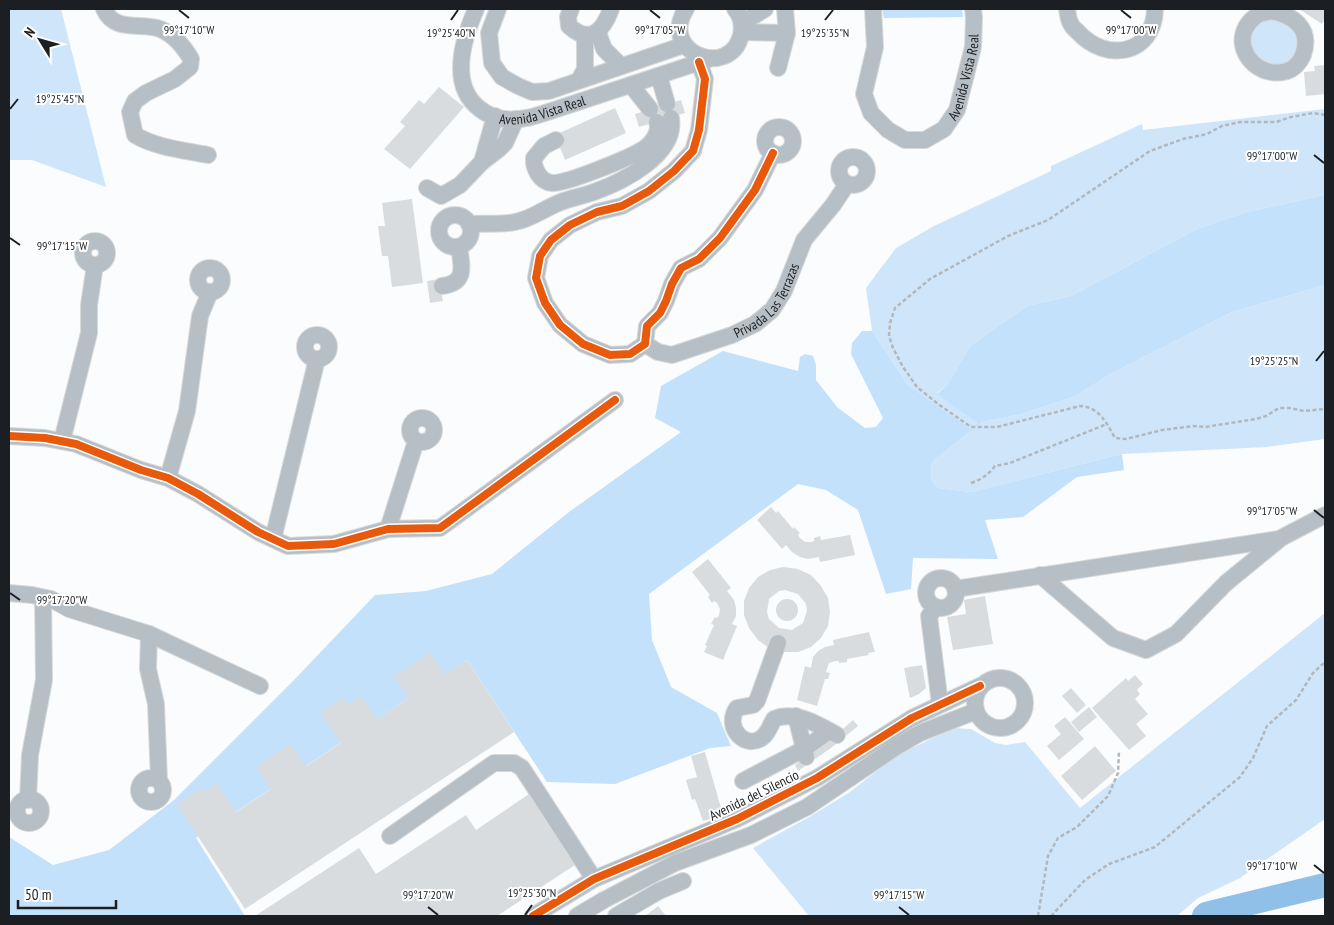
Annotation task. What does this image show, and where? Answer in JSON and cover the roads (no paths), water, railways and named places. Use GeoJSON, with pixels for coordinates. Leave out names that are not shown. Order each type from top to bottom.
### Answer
{"type":"FeatureCollection","features":[{"type":"Feature","properties":{"kind":"street"},"geometry":{"type":"LineString","coordinates":[[104,9],[106,13],[123,25],[160,29],[182,46],[191,58],[190,67],[175,79],[146,93],[135,101],[130,112],[135,135],[161,146],[208,155]]}},
{"type":"Feature","properties":{"kind":"street","name":"Avenida Vista Real"},"geometry":{"type":"LineString","coordinates":[[476,9],[465,39],[462,79],[472,103],[485,113],[504,119],[528,118],[698,62],[719,58],[727,54],[739,41],[739,21]]}},
{"type":"Feature","properties":{"kind":"street","name":"Avenida Vista Real"},"geometry":{"type":"LineString","coordinates":[[498,9],[489,33],[492,63],[502,77],[532,92],[549,91],[684,45]]}},
{"type":"Feature","properties":{"kind":"street"},"geometry":{"type":"LineString","coordinates":[[570,9],[568,17],[569,26],[576,33],[600,38],[604,49],[621,66]]}},
{"type":"Feature","properties":{"kind":"street"},"geometry":{"type":"LineString","coordinates":[[579,80],[584,69],[590,35],[606,22],[611,9]]}},
{"type":"Feature","properties":{"kind":"street"},"geometry":{"type":"LineString","coordinates":[[686,9],[679,25],[680,35],[684,45],[699,57],[698,62],[705,79],[699,130],[694,150],[674,171],[648,191],[622,206],[597,212],[570,225],[551,240],[540,256],[536,278],[545,303],[560,325],[583,344],[610,355],[630,354],[645,344],[647,326],[660,313],[681,268],[699,259],[720,238],[755,190],[773,153]]}},
{"type":"Feature","properties":{"kind":"street"},"geometry":{"type":"LineString","coordinates":[[739,21],[766,9]]}},
{"type":"Feature","properties":{"kind":"street"},"geometry":{"type":"LineString","coordinates":[[778,68],[787,33],[785,9]]}},
{"type":"Feature","properties":{"kind":"street","name":"Avenida Vista Real"},"geometry":{"type":"LineString","coordinates":[[874,9],[875,47],[864,94],[871,113],[888,130],[905,140],[925,140],[944,130],[957,110],[973,47],[973,9]]}},
{"type":"Feature","properties":{"kind":"street"},"geometry":{"type":"LineString","coordinates":[[1066,9],[1071,24],[1086,41],[1101,48],[1117,52],[1132,49],[1148,35],[1155,16],[1155,9]]}},
{"type":"Feature","properties":{"kind":"street"},"geometry":{"type":"LineString","coordinates":[[739,21],[787,33]]}},
{"type":"Feature","properties":{"kind":"street"},"geometry":{"type":"LineString","coordinates":[[469,224],[515,222],[535,215],[560,202],[592,193],[628,178],[647,155],[656,136],[660,110],[659,76]]}},
{"type":"Feature","properties":{"kind":"street"},"geometry":{"type":"LineString","coordinates":[[631,85],[660,110]]}},
{"type":"Feature","properties":{"kind":"street"},"geometry":{"type":"LineString","coordinates":[[482,162],[495,116]]}},
{"type":"Feature","properties":{"kind":"street"},"geometry":{"type":"LineString","coordinates":[[427,188],[441,196],[460,184],[482,162],[499,150],[505,143],[516,119]]}},
{"type":"Feature","properties":{"kind":"street"},"geometry":{"type":"LineString","coordinates":[[489,135],[497,142],[505,143]]}},
{"type":"Feature","properties":{"kind":"street"},"geometry":{"type":"LineString","coordinates":[[556,140],[544,146],[534,158],[537,172],[543,180],[551,183],[581,176],[616,162],[647,155]]}},
{"type":"Feature","properties":{"kind":"street"},"geometry":{"type":"LineString","coordinates":[[616,162],[628,178]]}},
{"type":"Feature","properties":{"kind":"street","name":"Privada Las Terrazas"},"geometry":{"type":"LineString","coordinates":[[645,344],[658,352],[672,355],[732,335],[755,324],[772,310],[784,291],[804,240],[834,205],[847,184]]}},
{"type":"Feature","properties":{"kind":"street"},"geometry":{"type":"LineString","coordinates":[[449,216],[460,216],[469,224],[471,235],[466,244],[459,247],[455,248],[444,244],[438,234],[440,222],[449,216]]}},
{"type":"Feature","properties":{"kind":"street"},"geometry":{"type":"LineString","coordinates":[[442,286],[457,282],[462,271],[459,247]]}},
{"type":"Feature","properties":{"kind":"street"},"geometry":{"type":"LineString","coordinates":[[62,441],[89,333],[94,265]]}},
{"type":"Feature","properties":{"kind":"street"},"geometry":{"type":"LineString","coordinates":[[168,478],[187,411],[200,316],[210,292]]}},
{"type":"Feature","properties":{"kind":"street"},"geometry":{"type":"LineString","coordinates":[[273,539],[317,359]]}},
{"type":"Feature","properties":{"kind":"street"},"geometry":{"type":"LineString","coordinates":[[9,436],[45,438],[76,444],[141,470],[168,478],[198,494],[258,532],[288,546],[334,544],[388,529],[440,528],[615,400]]}},
{"type":"Feature","properties":{"kind":"street"},"geometry":{"type":"LineString","coordinates":[[388,529],[416,441]]}},
{"type":"Feature","properties":{"kind":"street"},"geometry":{"type":"LineString","coordinates":[[1040,575],[1113,638],[1146,650],[1176,634],[1226,583],[1281,538],[1325,515]]}},
{"type":"Feature","properties":{"kind":"street"},"geometry":{"type":"LineString","coordinates":[[955,589],[1281,538]]}},
{"type":"Feature","properties":{"kind":"street"},"geometry":{"type":"LineString","coordinates":[[945,579],[955,589],[955,598],[944,607],[936,607],[931,604],[927,596],[928,586],[935,580],[945,579]]}},
{"type":"Feature","properties":{"kind":"street"},"geometry":{"type":"LineString","coordinates":[[9,593],[51,599],[69,610],[149,634],[260,686]]}},
{"type":"Feature","properties":{"kind":"street"},"geometry":{"type":"LineString","coordinates":[[28,800],[30,755],[44,680],[43,598]]}},
{"type":"Feature","properties":{"kind":"street"},"geometry":{"type":"LineString","coordinates":[[936,607],[928,616],[940,704]]}},
{"type":"Feature","properties":{"kind":"street"},"geometry":{"type":"LineString","coordinates":[[149,634],[148,669],[156,704],[159,781]]}},
{"type":"Feature","properties":{"kind":"street"},"geometry":{"type":"LineString","coordinates":[[778,643],[757,701],[753,705],[737,708],[732,719],[732,725],[739,736],[750,741],[757,740],[767,733],[774,718],[779,716],[796,716],[863,748]]}},
{"type":"Feature","properties":{"kind":"street","name":"Avenida del Silencio"},"geometry":{"type":"LineString","coordinates":[[533,916],[550,912],[594,879],[737,819],[811,781],[912,718],[980,686],[988,680],[1008,678],[1023,691],[1026,700],[1025,710],[1020,719],[1003,728],[993,728],[984,723],[976,711]]}},
{"type":"Feature","properties":{"kind":"street"},"geometry":{"type":"LineString","coordinates":[[577,916],[675,863],[751,835],[807,807],[920,733],[976,711],[976,696],[980,686]]}},
{"type":"Feature","properties":{"kind":"street"},"geometry":{"type":"LineString","coordinates":[[796,716],[811,781]]}},
{"type":"Feature","properties":{"kind":"street"},"geometry":{"type":"LineString","coordinates":[[743,781],[806,757],[836,734]]}},
{"type":"Feature","properties":{"kind":"street"},"geometry":{"type":"LineString","coordinates":[[390,836],[494,763],[514,763],[522,768],[594,879]]}},
{"type":"Feature","properties":{"kind":"street"},"geometry":{"type":"LineString","coordinates":[[616,916],[659,891],[683,881]]}},
{"type":"Feature","properties":{"kind":"waterway"},"geometry":{"type":"LineString","coordinates":[[1204,916],[1325,885]]}}]}
